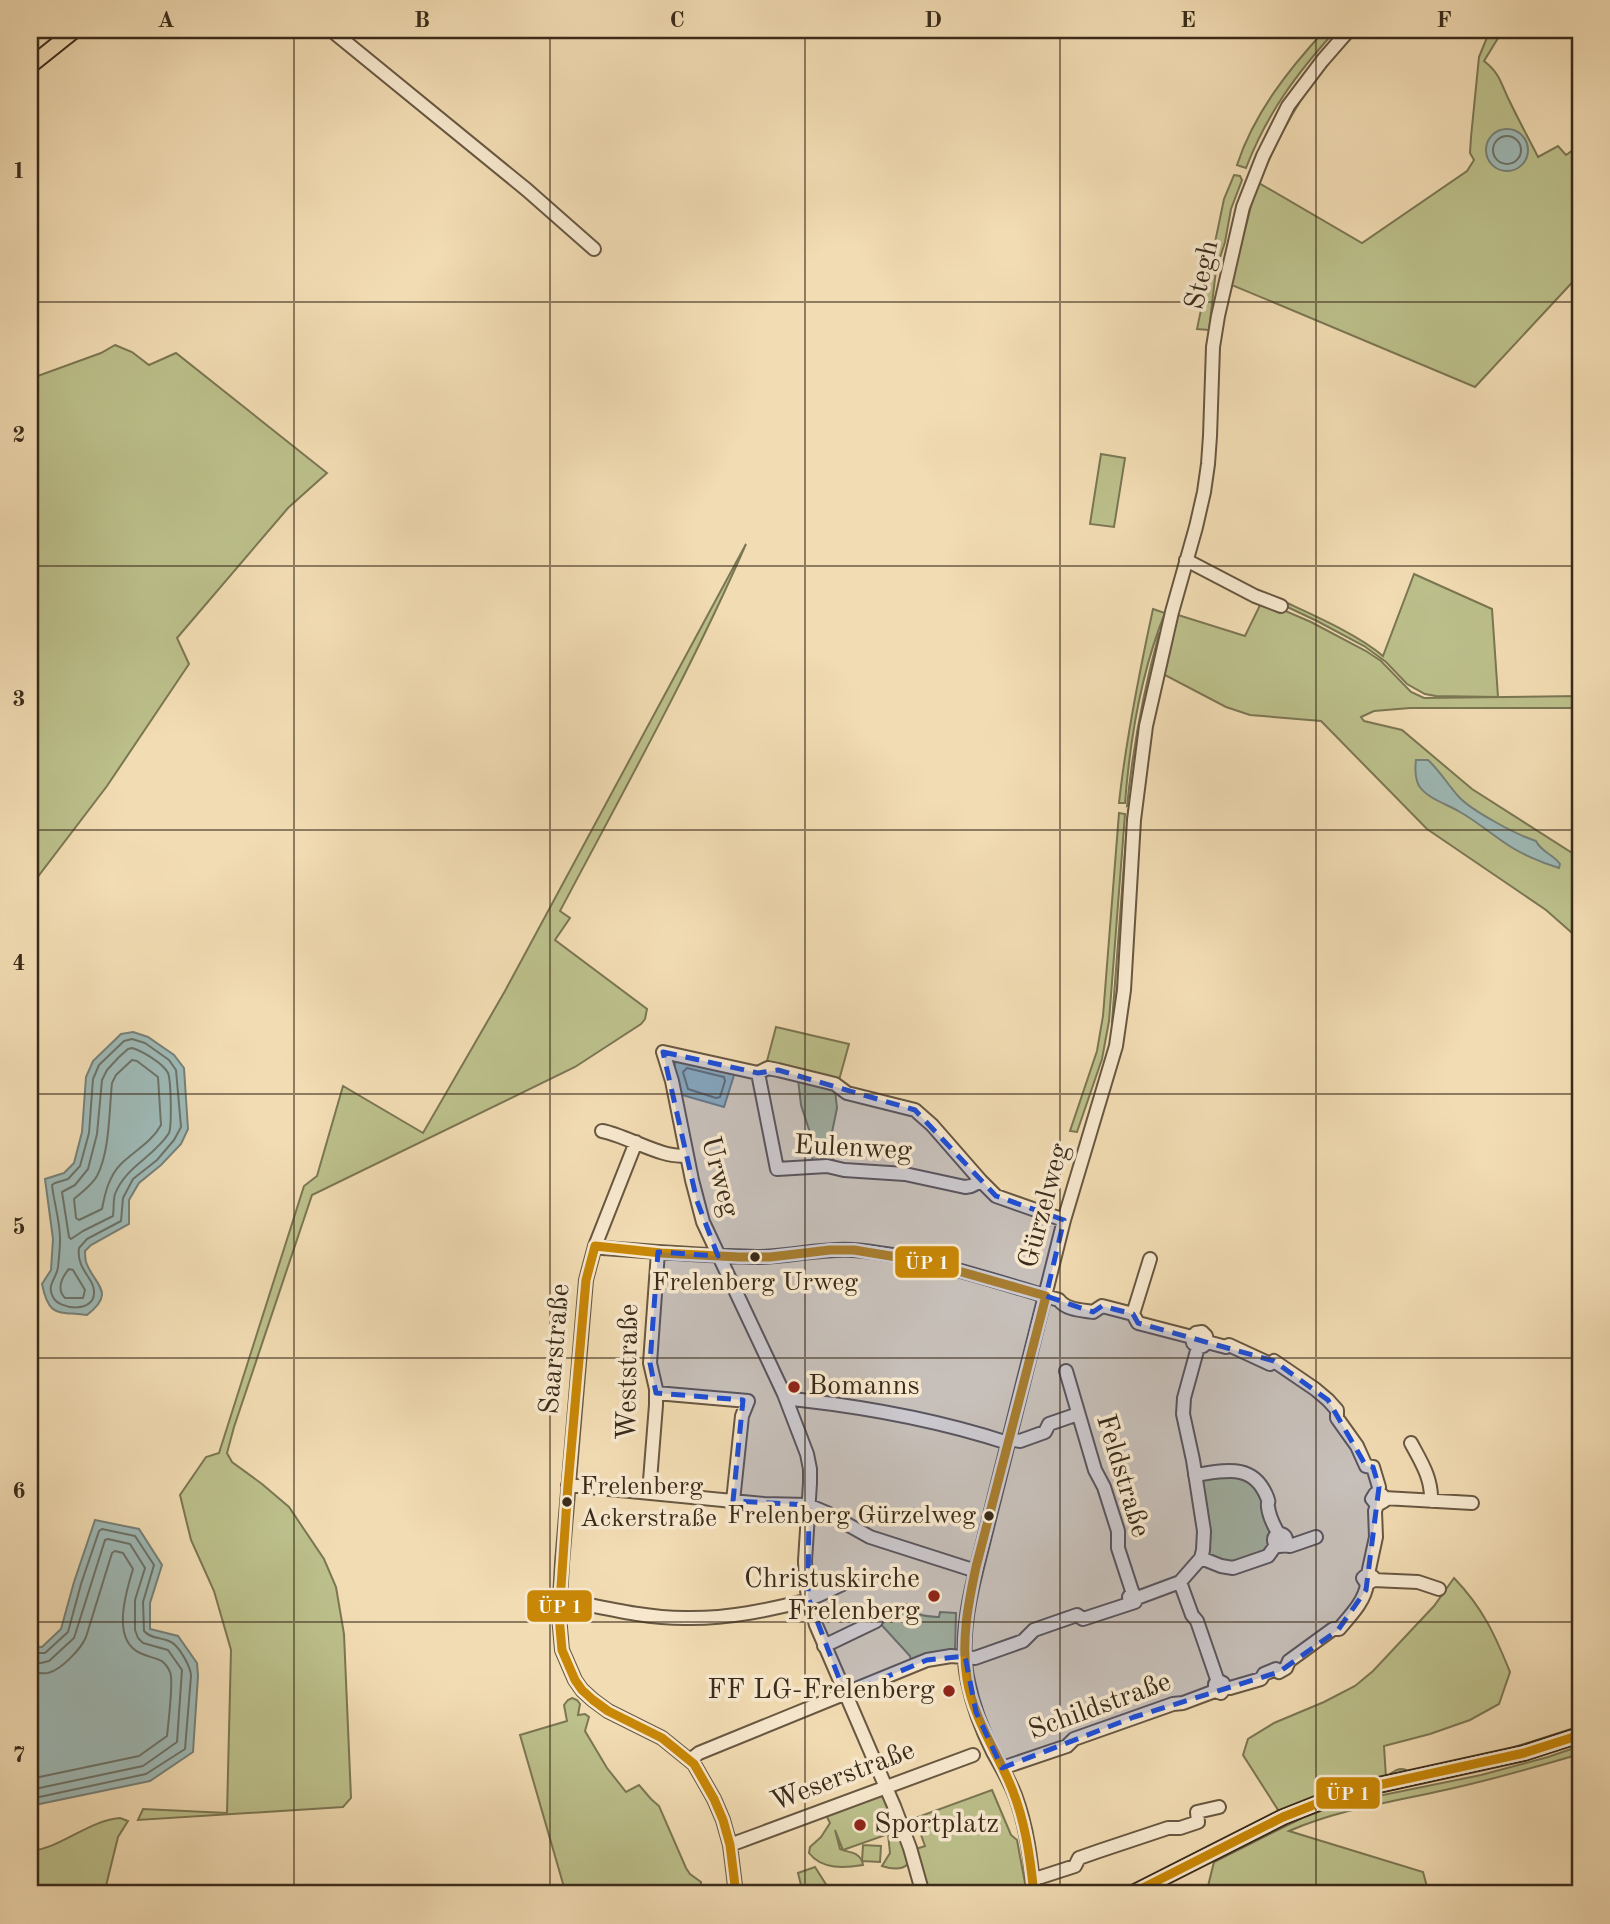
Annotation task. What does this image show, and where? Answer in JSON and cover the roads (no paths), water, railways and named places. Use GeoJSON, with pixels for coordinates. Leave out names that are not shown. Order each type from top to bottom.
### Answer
{"type":"FeatureCollection","features":[{"type":"Feature","properties":{"kind":"main road"},"geometry":{"type":"LineString","coordinates":[[30,66],[75,30]]}},
{"type":"Feature","properties":{"kind":"main road"},"geometry":{"type":"LineString","coordinates":[[1131,1894],[1317,1803],[1364,1788],[1524,1753],[1580,1735]]}},
{"type":"Feature","properties":{"kind":"street"},"geometry":{"type":"LineString","coordinates":[[331,30],[527,190],[594,249]]}},
{"type":"Feature","properties":{"kind":"street","name":"Stegh"},"geometry":{"type":"LineString","coordinates":[[1155,682],[1196,527],[1208,464],[1213,347],[1243,207],[1262,156],[1288,106],[1349,30]]}},
{"type":"Feature","properties":{"kind":"street"},"geometry":{"type":"LineString","coordinates":[[1185,561],[1281,606]]}},
{"type":"Feature","properties":{"kind":"street","name":"Gürzelweg"},"geometry":{"type":"LineString","coordinates":[[1034,1894],[1031,1856],[1022,1817],[976,1712],[967,1680],[964,1639],[976,1571],[1065,1220],[1113,1058],[1120,1024],[1134,820],[1144,737],[1155,682]]}},
{"type":"Feature","properties":{"kind":"street","name":"Urweg"},"geometry":{"type":"LineString","coordinates":[[758,1073],[663,1052],[703,1222],[787,1401],[807,1454],[810,1469],[805,1562],[808,1599],[824,1646],[910,1848],[922,1889]]}},
{"type":"Feature","properties":{"kind":"street"},"geometry":{"type":"LineString","coordinates":[[758,1073],[768,1068],[778,1070],[835,1084],[847,1093],[915,1110],[937,1130],[996,1196],[1065,1220]]}},
{"type":"Feature","properties":{"kind":"street","name":"Eulenweg"},"geometry":{"type":"LineString","coordinates":[[758,1073],[777,1169],[827,1166],[844,1170],[905,1174],[965,1187],[981,1181]]}},
{"type":"Feature","properties":{"kind":"street"},"geometry":{"type":"LineString","coordinates":[[602,1130],[679,1157],[687,1155]]}},
{"type":"Feature","properties":{"kind":"street","name":"Saarstraße"},"geometry":{"type":"LineString","coordinates":[[636,1142],[595,1246],[586,1280],[559,1616],[562,1650],[582,1690],[608,1711],[665,1739],[690,1760],[715,1800],[730,1845],[736,1894]]}},
{"type":"Feature","properties":{"kind":"street"},"geometry":{"type":"LineString","coordinates":[[595,1246],[718,1255],[768,1256],[824,1250],[873,1252],[919,1261],[1046,1296]]}},
{"type":"Feature","properties":{"kind":"street","name":"Weststraße"},"geometry":{"type":"LineString","coordinates":[[649,1493],[656,1393],[650,1363],[658,1252]]}},
{"type":"Feature","properties":{"kind":"street"},"geometry":{"type":"LineString","coordinates":[[1133,1314],[1150,1259]]}},
{"type":"Feature","properties":{"kind":"street","name":"Schildstraße"},"geometry":{"type":"LineString","coordinates":[[1002,1768],[1067,1746],[1074,1739],[1219,1687],[1230,1688],[1261,1679],[1264,1674],[1276,1669],[1279,1672],[1286,1668],[1289,1661],[1333,1629],[1339,1629],[1354,1612],[1370,1579],[1376,1537],[1375,1511],[1380,1499],[1373,1466],[1366,1466],[1357,1446],[1337,1418],[1337,1410],[1319,1392],[1274,1361],[1270,1364],[1229,1345],[1227,1347],[1199,1342],[1138,1323],[1133,1314],[1102,1306],[1093,1312],[1063,1305],[1059,1300],[1046,1296]]}},
{"type":"Feature","properties":{"kind":"street"},"geometry":{"type":"LineString","coordinates":[[690,1760],[699,1753],[927,1660],[951,1656],[975,1658],[1023,1641],[1034,1630],[1077,1615],[1083,1619],[1180,1582],[1201,1558],[1205,1542],[1183,1415],[1184,1398],[1199,1342]]}},
{"type":"Feature","properties":{"kind":"street","name":"Feldstraße"},"geometry":{"type":"LineString","coordinates":[[1066,1371],[1095,1470],[1104,1487],[1118,1531],[1118,1548],[1133,1599]]}},
{"type":"Feature","properties":{"kind":"street"},"geometry":{"type":"LineString","coordinates":[[656,1393],[748,1401],[742,1416],[733,1501]]}},
{"type":"Feature","properties":{"kind":"street"},"geometry":{"type":"LineString","coordinates":[[787,1401],[792,1399],[880,1410],[1009,1441],[1020,1441],[1045,1432],[1049,1424],[1078,1414]]}},
{"type":"Feature","properties":{"kind":"street"},"geometry":{"type":"LineString","coordinates":[[1410,1443],[1429,1477],[1431,1501]]}},
{"type":"Feature","properties":{"kind":"street"},"geometry":{"type":"LineString","coordinates":[[1195,1475],[1230,1470],[1254,1479],[1267,1497],[1279,1541],[1290,1546],[1316,1537]]}},
{"type":"Feature","properties":{"kind":"street"},"geometry":{"type":"LineString","coordinates":[[568,1485],[733,1501],[808,1505],[870,1537],[976,1571]]}},
{"type":"Feature","properties":{"kind":"street"},"geometry":{"type":"LineString","coordinates":[[1380,1499],[1472,1503]]}},
{"type":"Feature","properties":{"kind":"street"},"geometry":{"type":"LineString","coordinates":[[1201,1558],[1233,1568],[1268,1556],[1279,1541]]}},
{"type":"Feature","properties":{"kind":"street"},"geometry":{"type":"LineString","coordinates":[[1370,1579],[1418,1582],[1438,1589]]}},
{"type":"Feature","properties":{"kind":"street"},"geometry":{"type":"LineString","coordinates":[[561,1599],[656,1616],[713,1618],[744,1614],[808,1599],[851,1580]]}},
{"type":"Feature","properties":{"kind":"street"},"geometry":{"type":"LineString","coordinates":[[1180,1582],[1192,1615],[1197,1621],[1219,1687]]}},
{"type":"Feature","properties":{"kind":"street"},"geometry":{"type":"LineString","coordinates":[[824,1646],[876,1621]]}},
{"type":"Feature","properties":{"kind":"street","name":"Weserstraße"},"geometry":{"type":"LineString","coordinates":[[730,1845],[973,1755]]}},
{"type":"Feature","properties":{"kind":"street"},"geometry":{"type":"LineString","coordinates":[[1033,1878],[1075,1866],[1079,1858],[1111,1847],[1168,1828],[1180,1828],[1198,1822],[1197,1812],[1219,1807]]}},
{"type":"Feature","properties":{"kind":"water"},"geometry":{"type":"Polygon","coordinates":[[[1507,129],[1522,135],[1528,150],[1522,165],[1507,171],[1492,165],[1486,150],[1492,135],[1507,129]]]}},
{"type":"Feature","properties":{"kind":"water"},"geometry":{"type":"Polygon","coordinates":[[[1416,760],[1428,760],[1459,797],[1474,809],[1536,841],[1560,864],[1559,868],[1517,850],[1427,794],[1418,783],[1416,760]]]}},
{"type":"Feature","properties":{"kind":"water"},"geometry":{"type":"Polygon","coordinates":[[[133,1032],[148,1037],[174,1055],[184,1068],[188,1129],[181,1144],[139,1183],[129,1200],[129,1224],[85,1251],[86,1262],[101,1288],[101,1300],[87,1315],[62,1313],[48,1303],[42,1284],[51,1270],[53,1239],[45,1179],[64,1173],[74,1163],[82,1132],[86,1077],[93,1061],[121,1034],[133,1032]]]}},
{"type":"Feature","properties":{"kind":"water"},"geometry":{"type":"Polygon","coordinates":[[[678,1061],[735,1072],[724,1107],[682,1095],[675,1069],[675,1063],[678,1061]]]}},
{"type":"Feature","properties":{"kind":"water"},"geometry":{"type":"Polygon","coordinates":[[[95,1520],[139,1529],[162,1565],[150,1603],[150,1629],[178,1636],[197,1663],[193,1752],[150,1781],[30,1806],[30,1646],[42,1647],[61,1629],[95,1520]]]}},
{"type":"Feature","properties":{"kind":"place","name":"Frelenberg Urweg"},"geometry":{"type":"Point","coordinates":[755,1257]}},
{"type":"Feature","properties":{"kind":"place","name":"Bomanns"},"geometry":{"type":"Point","coordinates":[794,1387]}},
{"type":"Feature","properties":{"kind":"place","name":"Frelenberg Ackerstraße"},"geometry":{"type":"Point","coordinates":[567,1502]}},
{"type":"Feature","properties":{"kind":"place","name":"Frelenberg Gürzelweg"},"geometry":{"type":"Point","coordinates":[989,1516]}},
{"type":"Feature","properties":{"kind":"place","name":"Christuskirche Frelenberg"},"geometry":{"type":"Point","coordinates":[934,1596]}},
{"type":"Feature","properties":{"kind":"place","name":"FF LG-Frelenberg"},"geometry":{"type":"Point","coordinates":[949,1691]}},
{"type":"Feature","properties":{"kind":"place","name":"Sportplatz"},"geometry":{"type":"Point","coordinates":[860,1825]}}]}
